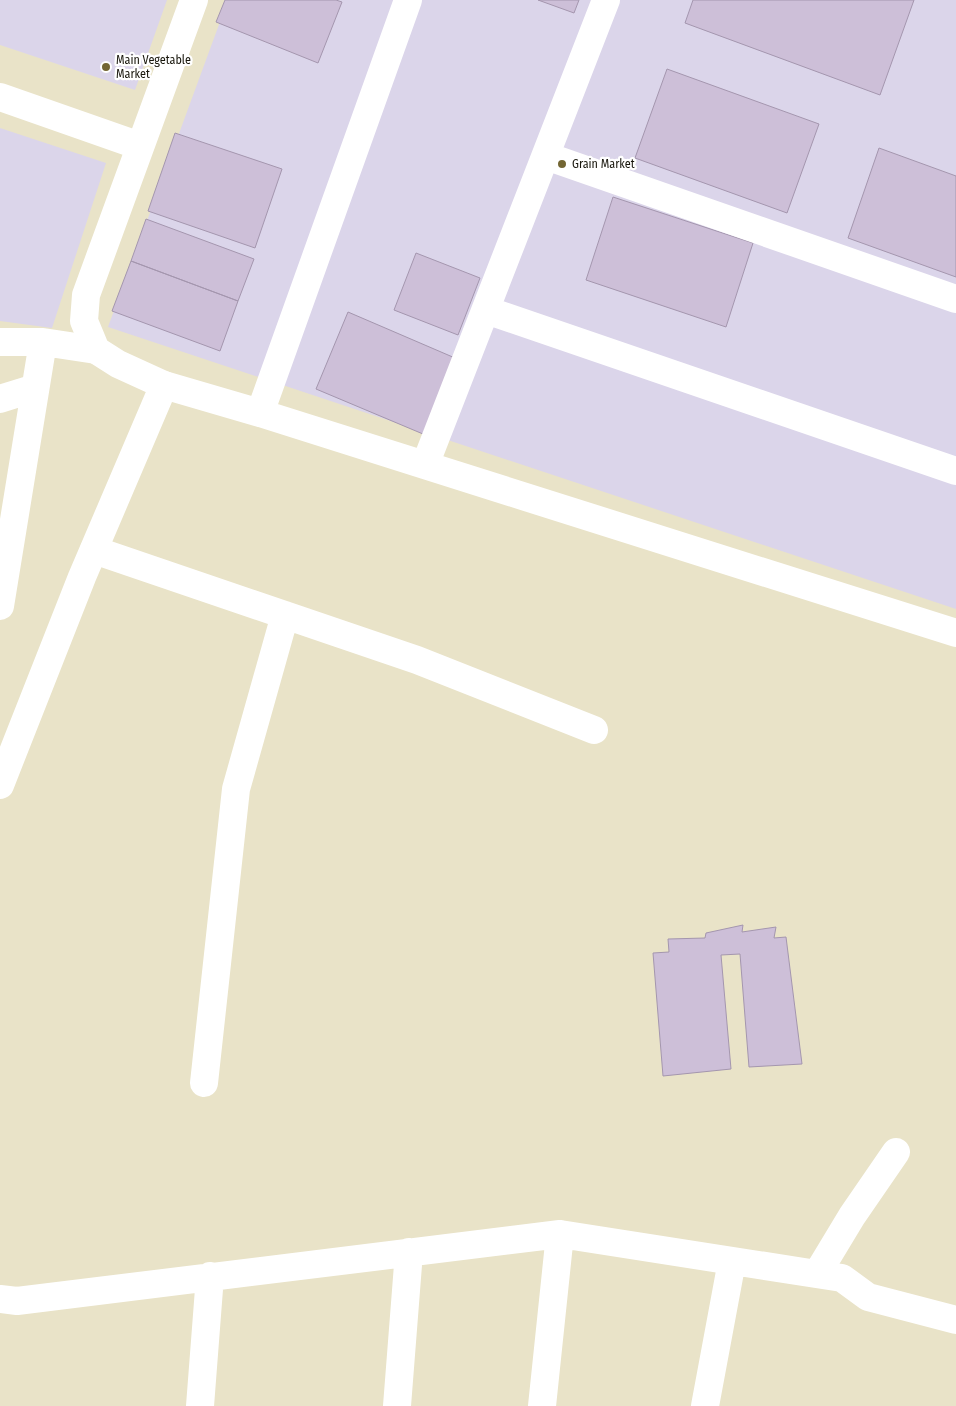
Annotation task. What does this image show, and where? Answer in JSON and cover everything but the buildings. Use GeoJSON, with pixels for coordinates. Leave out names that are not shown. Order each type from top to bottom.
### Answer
{"type":"FeatureCollection","features":[{"type":"Feature","properties":{"kind":"street"},"geometry":{"type":"LineString","coordinates":[[96,350],[84,321],[86,295],[194,0]]}},
{"type":"Feature","properties":{"kind":"street"},"geometry":{"type":"LineString","coordinates":[[260,413],[408,0]]}},
{"type":"Feature","properties":{"kind":"street"},"geometry":{"type":"LineString","coordinates":[[425,465],[606,0]]}},
{"type":"Feature","properties":{"kind":"street"},"geometry":{"type":"LineString","coordinates":[[0,97],[140,146]]}},
{"type":"Feature","properties":{"kind":"street"},"geometry":{"type":"LineString","coordinates":[[546,156],[956,299]]}},
{"type":"Feature","properties":{"kind":"street"},"geometry":{"type":"LineString","coordinates":[[486,310],[956,471]]}},
{"type":"Feature","properties":{"kind":"street"},"geometry":{"type":"LineString","coordinates":[[0,342],[43,342],[96,350],[118,364],[164,385],[260,413],[956,633]]}},
{"type":"Feature","properties":{"kind":"street"},"geometry":{"type":"LineString","coordinates":[[0,606],[43,342]]}},
{"type":"Feature","properties":{"kind":"street"},"geometry":{"type":"LineString","coordinates":[[0,785],[94,550],[164,385]]}},
{"type":"Feature","properties":{"kind":"street"},"geometry":{"type":"LineString","coordinates":[[0,400],[35,388]]}},
{"type":"Feature","properties":{"kind":"street"},"geometry":{"type":"LineString","coordinates":[[94,550],[417,660],[594,730]]}},
{"type":"Feature","properties":{"kind":"street"},"geometry":{"type":"LineString","coordinates":[[204,1083],[236,790],[285,615]]}},
{"type":"Feature","properties":{"kind":"street"},"geometry":{"type":"LineString","coordinates":[[818,1274],[852,1216],[896,1152]]}},
{"type":"Feature","properties":{"kind":"street"},"geometry":{"type":"LineString","coordinates":[[0,1299],[17,1301],[560,1234],[842,1278],[868,1297],[956,1320]]}},
{"type":"Feature","properties":{"kind":"street"},"geometry":{"type":"LineString","coordinates":[[542,1406],[560,1234]]}},
{"type":"Feature","properties":{"kind":"street"},"geometry":{"type":"LineString","coordinates":[[398,1406],[409,1252]]}},
{"type":"Feature","properties":{"kind":"street"},"geometry":{"type":"LineString","coordinates":[[705,1406],[732,1261]]}},
{"type":"Feature","properties":{"kind":"street"},"geometry":{"type":"LineString","coordinates":[[200,1406],[210,1276]]}},
{"type":"Feature","properties":{"kind":"shaded area","name":"Main Vegetable Market"},"geometry":{"type":"Polygon","coordinates":[[[0,0],[167,0],[135,90],[0,45],[0,0]]]}},
{"type":"Feature","properties":{"kind":"shaded area","name":"Grain Market"},"geometry":{"type":"Polygon","coordinates":[[[228,0],[956,0],[956,609],[108,327],[228,0]]]}},
{"type":"Feature","properties":{"kind":"shaded area"},"geometry":{"type":"Polygon","coordinates":[[[0,128],[106,163],[52,328],[0,321],[0,128]]]}},
{"type":"Feature","properties":{"kind":"place","name":"Main Vegetable Market"},"geometry":{"type":"Point","coordinates":[106,67]}},
{"type":"Feature","properties":{"kind":"place","name":"Grain Market"},"geometry":{"type":"Point","coordinates":[562,164]}}]}
